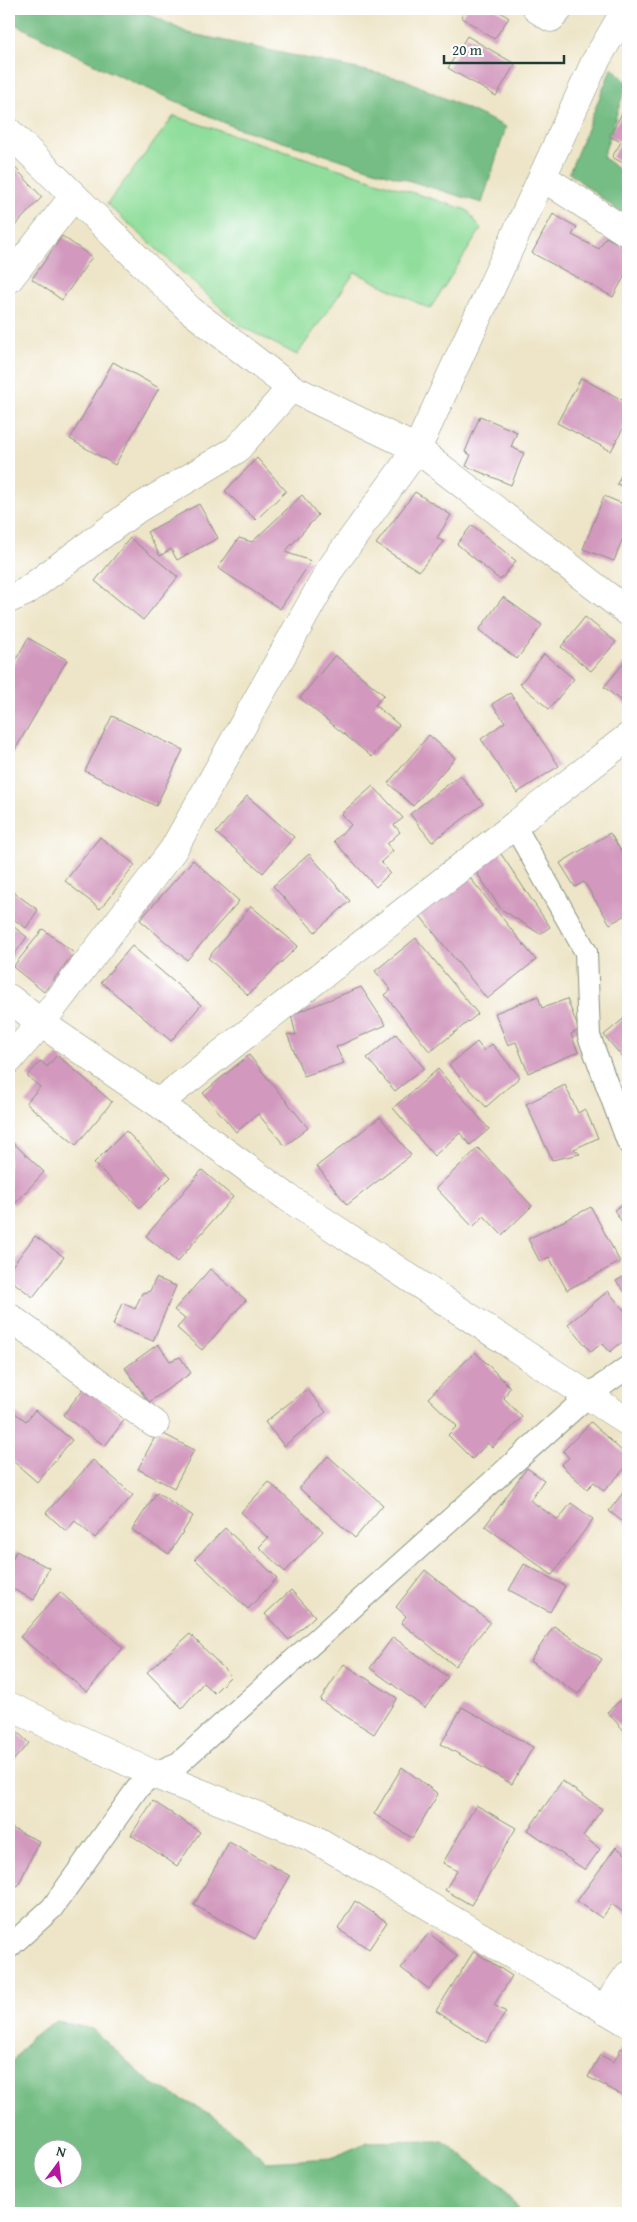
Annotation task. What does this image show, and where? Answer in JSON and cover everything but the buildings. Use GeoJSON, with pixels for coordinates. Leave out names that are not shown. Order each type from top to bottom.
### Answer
{"type":"FeatureCollection","features":[{"type":"Feature","properties":{"kind":"street"},"geometry":{"type":"LineString","coordinates":[[537,9],[551,18],[559,9]]}},
{"type":"Feature","properties":{"kind":"street"},"geometry":{"type":"LineString","coordinates":[[9,1060],[41,1023],[173,850],[331,568],[417,449],[544,178],[596,62],[626,9]]}},
{"type":"Feature","properties":{"kind":"street"},"geometry":{"type":"LineString","coordinates":[[9,132],[189,309],[291,388],[417,449],[628,612]]}},
{"type":"Feature","properties":{"kind":"street"},"geometry":{"type":"LineString","coordinates":[[544,178],[628,233]]}},
{"type":"Feature","properties":{"kind":"street"},"geometry":{"type":"LineString","coordinates":[[9,279],[74,196]]}},
{"type":"Feature","properties":{"kind":"street"},"geometry":{"type":"LineString","coordinates":[[9,599],[25,592],[137,509],[236,450],[291,388]]}},
{"type":"Feature","properties":{"kind":"street"},"geometry":{"type":"LineString","coordinates":[[158,1103],[628,737]]}},
{"type":"Feature","properties":{"kind":"street"},"geometry":{"type":"LineString","coordinates":[[9,998],[41,1023],[158,1103],[287,1197],[628,1422]]}},
{"type":"Feature","properties":{"kind":"street"},"geometry":{"type":"LineString","coordinates":[[9,1317],[154,1424]]}},
{"type":"Feature","properties":{"kind":"street"},"geometry":{"type":"LineString","coordinates":[[9,1706],[153,1774],[313,1838],[628,2023]]}},
{"type":"Feature","properties":{"kind":"street"},"geometry":{"type":"LineString","coordinates":[[604,2009],[628,1975]]}},
{"type":"Feature","properties":{"kind":"lane"},"geometry":{"type":"LineString","coordinates":[[514,826],[586,952],[590,1036],[628,1142]]}},
{"type":"Feature","properties":{"kind":"lane"},"geometry":{"type":"LineString","coordinates":[[9,1947],[52,1908],[137,1789],[153,1774],[180,1763],[589,1395],[628,1367]]}},
{"type":"Feature","properties":{"kind":"path"},"geometry":{"type":"LineString","coordinates":[[9,2208],[21,2213]]}},
{"type":"Feature","properties":{"kind":"green space"},"geometry":{"type":"Polygon","coordinates":[[[9,9],[139,9],[188,33],[404,79],[506,127],[482,203],[234,127],[108,71],[9,21],[9,9]]]}},
{"type":"Feature","properties":{"kind":"green space"},"geometry":{"type":"Polygon","coordinates":[[[612,67],[627,82],[603,157],[628,177],[628,218],[569,173],[612,67]]]}},
{"type":"Feature","properties":{"kind":"green space"},"geometry":{"type":"Polygon","coordinates":[[[174,116],[467,210],[481,229],[430,309],[355,272],[297,355],[241,326],[107,204],[174,116]]]}},
{"type":"Feature","properties":{"kind":"green space"},"geometry":{"type":"Polygon","coordinates":[[[57,2021],[92,2029],[151,2083],[212,2115],[267,2162],[331,2158],[368,2142],[443,2141],[502,2187],[520,2213],[9,2213],[9,2066],[31,2037],[57,2021]]]}}]}
